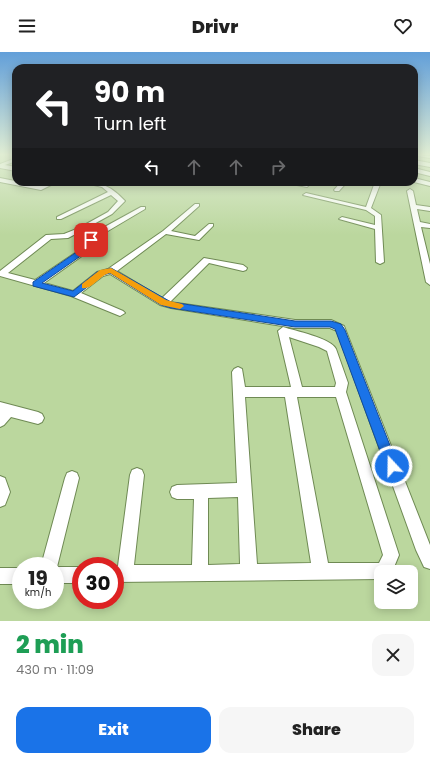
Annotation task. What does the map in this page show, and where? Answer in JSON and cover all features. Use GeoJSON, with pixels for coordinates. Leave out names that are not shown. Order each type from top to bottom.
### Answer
{"type":"FeatureCollection","features":[{"type":"Feature","properties":{"kind":"street"},"geometry":{"type":"LineString","coordinates":[[420,182],[430,184]]}},
{"type":"Feature","properties":{"kind":"street"},"geometry":{"type":"LineString","coordinates":[[31,186],[41,188],[45,186]]}},
{"type":"Feature","properties":{"kind":"street"},"geometry":{"type":"LineString","coordinates":[[1,275],[49,237],[67,236],[115,209],[120,204],[121,200],[110,193],[104,186]]}},
{"type":"Feature","properties":{"kind":"street"},"geometry":{"type":"LineString","coordinates":[[337,190],[340,186]]}},
{"type":"Feature","properties":{"kind":"street"},"geometry":{"type":"LineString","coordinates":[[368,209],[377,186]]}},
{"type":"Feature","properties":{"kind":"street"},"geometry":{"type":"LineString","coordinates":[[410,191],[428,267],[430,282]]}},
{"type":"Feature","properties":{"kind":"street"},"geometry":{"type":"LineString","coordinates":[[59,218],[110,193]]}},
{"type":"Feature","properties":{"kind":"street"},"geometry":{"type":"LineString","coordinates":[[306,195],[368,209],[378,215],[380,262]]}},
{"type":"Feature","properties":{"kind":"street"},"geometry":{"type":"LineString","coordinates":[[74,294],[100,274],[111,271],[165,232],[185,217],[197,205]]}},
{"type":"Feature","properties":{"kind":"street"},"geometry":{"type":"LineString","coordinates":[[413,206],[430,209]]}},
{"type":"Feature","properties":{"kind":"street"},"geometry":{"type":"LineString","coordinates":[[36,284],[90,246],[93,237],[143,208]]}},
{"type":"Feature","properties":{"kind":"street"},"geometry":{"type":"LineString","coordinates":[[342,219],[379,228]]}},
{"type":"Feature","properties":{"kind":"street"},"geometry":{"type":"LineString","coordinates":[[417,224],[430,226]]}},
{"type":"Feature","properties":{"kind":"street"},"geometry":{"type":"LineString","coordinates":[[165,232],[196,238],[211,225]]}},
{"type":"Feature","properties":{"kind":"street"},"geometry":{"type":"LineString","coordinates":[[422,245],[430,246]]}},
{"type":"Feature","properties":{"kind":"street"},"geometry":{"type":"LineString","coordinates":[[164,302],[207,260],[243,268]]}},
{"type":"Feature","properties":{"kind":"street"},"geometry":{"type":"LineString","coordinates":[[111,271],[164,302],[295,324],[331,324],[338,326],[341,330],[424,550],[430,561]]}},
{"type":"Feature","properties":{"kind":"street"},"geometry":{"type":"LineString","coordinates":[[1,275],[74,294],[120,313]]}},
{"type":"Feature","properties":{"kind":"street"},"geometry":{"type":"LineString","coordinates":[[124,574],[200,572],[321,572],[384,571],[390,555],[340,392],[342,383],[331,349],[322,344],[283,331],[294,392],[321,572]]}},
{"type":"Feature","properties":{"kind":"street"},"geometry":{"type":"LineString","coordinates":[[238,372],[249,572]]}},
{"type":"Feature","properties":{"kind":"street"},"geometry":{"type":"LineString","coordinates":[[239,392],[340,392]]}},
{"type":"Feature","properties":{"kind":"street"},"geometry":{"type":"LineString","coordinates":[[0,421],[4,409],[38,418]]}},
{"type":"Feature","properties":{"kind":"street"},"geometry":{"type":"LineString","coordinates":[[123,557],[138,475]]}},
{"type":"Feature","properties":{"kind":"street"},"geometry":{"type":"LineString","coordinates":[[51,557],[72,478]]}},
{"type":"Feature","properties":{"kind":"street"},"geometry":{"type":"LineString","coordinates":[[0,483],[3,492],[0,500]]}},
{"type":"Feature","properties":{"kind":"street"},"geometry":{"type":"LineString","coordinates":[[177,492],[244,490]]}},
{"type":"Feature","properties":{"kind":"street"},"geometry":{"type":"LineString","coordinates":[[200,492],[200,572]]}},
{"type":"Feature","properties":{"kind":"street"},"geometry":{"type":"LineString","coordinates":[[0,576],[12,576]]}},
{"type":"Feature","properties":{"kind":"slow traffic"},"geometry":{"type":"LineString","coordinates":[[85,286],[103,272],[111,271],[164,302],[171,305],[180,306]]}},
{"type":"Feature","properties":{"kind":"route"},"geometry":{"type":"LineString","coordinates":[[91,240],[92,244],[90,246],[36,284],[67,294],[74,294],[103,272],[111,271],[171,305],[295,324],[331,324],[338,326],[341,330],[392,466]]}}]}
